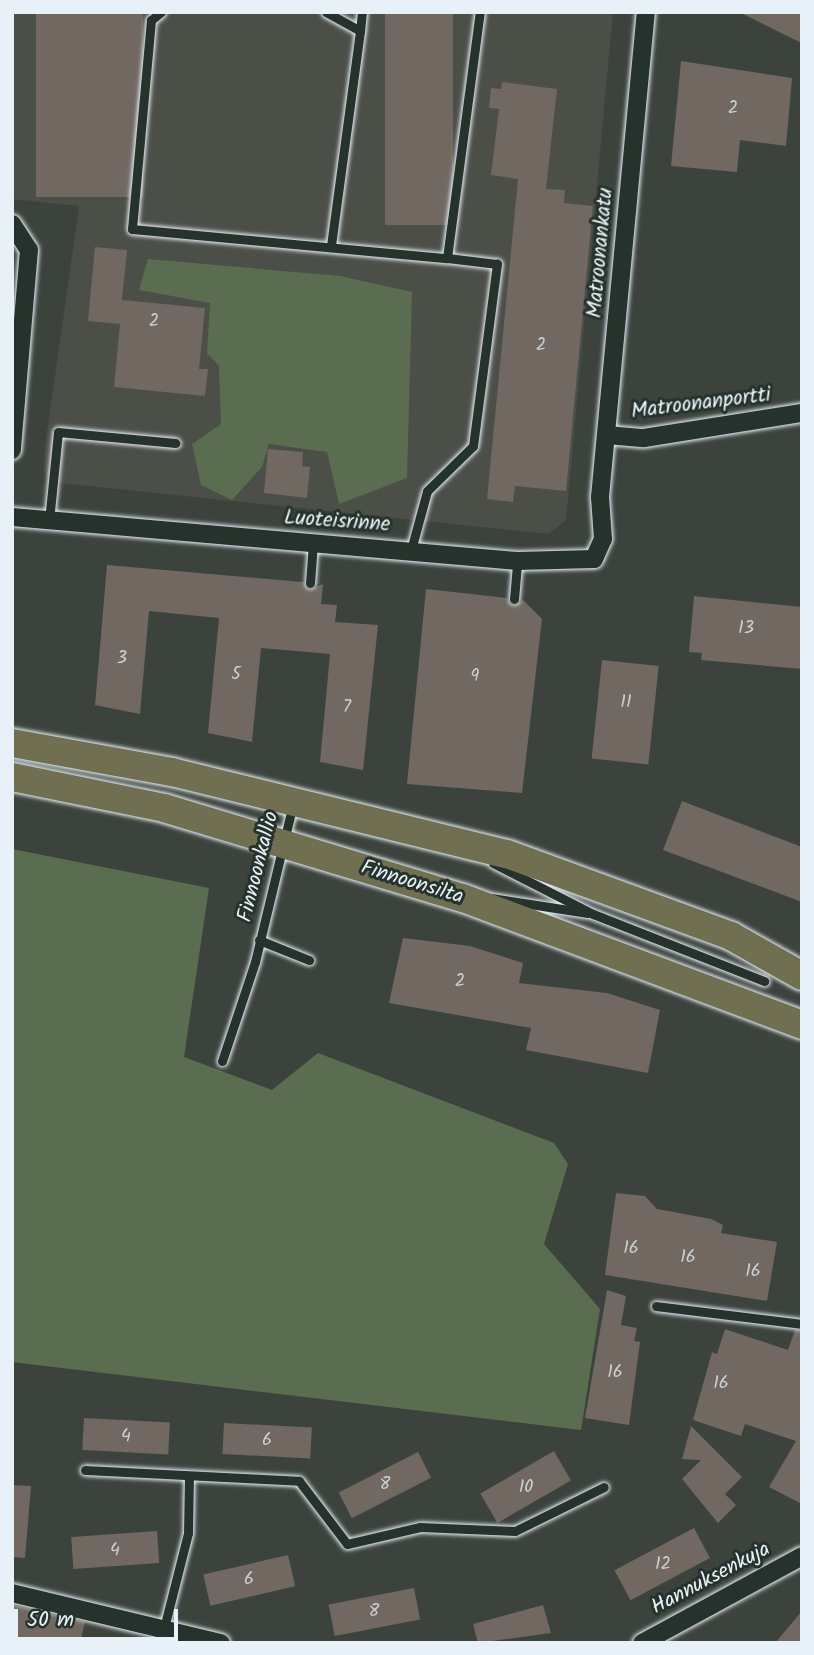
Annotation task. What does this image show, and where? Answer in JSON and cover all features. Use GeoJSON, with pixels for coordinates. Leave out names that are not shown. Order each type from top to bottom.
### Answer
{"type":"FeatureCollection","features":[{"type":"Feature","properties":{"kind":"main road"},"geometry":{"type":"LineString","coordinates":[[12,743],[293,802],[463,847],[507,854],[719,931],[802,976]]}},
{"type":"Feature","properties":{"kind":"main road","name":"Finnoonsilta"},"geometry":{"type":"LineString","coordinates":[[12,777],[164,808],[463,898],[802,1025]]}},
{"type":"Feature","properties":{"kind":"street","name":"Matroonankatu"},"geometry":{"type":"LineString","coordinates":[[600,498],[646,12]]}},
{"type":"Feature","properties":{"kind":"street"},"geometry":{"type":"LineString","coordinates":[[12,224],[29,250],[19,303],[12,450]]}},
{"type":"Feature","properties":{"kind":"street","name":"Matroonanportti"},"geometry":{"type":"LineString","coordinates":[[607,435],[644,438],[802,413]]}},
{"type":"Feature","properties":{"kind":"street","name":"Luoteisrinne"},"geometry":{"type":"LineString","coordinates":[[12,517],[48,523],[411,550],[517,561],[594,559],[602,547],[600,498]]}},
{"type":"Feature","properties":{"kind":"street","name":"Hannuksenkuja"},"geometry":{"type":"LineString","coordinates":[[642,1643],[802,1556]]}},
{"type":"Feature","properties":{"kind":"street"},"geometry":{"type":"LineString","coordinates":[[12,1592],[221,1643]]}},
{"type":"Feature","properties":{"kind":"lane"},"geometry":{"type":"LineString","coordinates":[[161,12],[151,20],[132,229],[331,245],[497,264],[473,446],[427,491],[411,550]]}},
{"type":"Feature","properties":{"kind":"lane"},"geometry":{"type":"LineString","coordinates":[[326,12],[360,31]]}},
{"type":"Feature","properties":{"kind":"lane"},"geometry":{"type":"LineString","coordinates":[[331,245],[362,12]]}},
{"type":"Feature","properties":{"kind":"lane"},"geometry":{"type":"LineString","coordinates":[[447,258],[480,12]]}},
{"type":"Feature","properties":{"kind":"lane"},"geometry":{"type":"LineString","coordinates":[[48,523],[58,432],[175,443]]}},
{"type":"Feature","properties":{"kind":"lane"},"geometry":{"type":"LineString","coordinates":[[310,583],[313,543]]}},
{"type":"Feature","properties":{"kind":"lane"},"geometry":{"type":"LineString","coordinates":[[514,599],[517,561]]}},
{"type":"Feature","properties":{"kind":"lane","name":"Finnoonkallio"},"geometry":{"type":"LineString","coordinates":[[222,1061],[259,940],[293,802]]}},
{"type":"Feature","properties":{"kind":"lane"},"geometry":{"type":"LineString","coordinates":[[463,847],[593,914],[764,981]]}},
{"type":"Feature","properties":{"kind":"lane"},"geometry":{"type":"LineString","coordinates":[[463,898],[593,914]]}},
{"type":"Feature","properties":{"kind":"lane"},"geometry":{"type":"LineString","coordinates":[[259,940],[309,960]]}},
{"type":"Feature","properties":{"kind":"lane"},"geometry":{"type":"LineString","coordinates":[[656,1306],[802,1324]]}},
{"type":"Feature","properties":{"kind":"lane"},"geometry":{"type":"LineString","coordinates":[[85,1470],[299,1481],[347,1544],[419,1527],[515,1531],[604,1487]]}},
{"type":"Feature","properties":{"kind":"lane"},"geometry":{"type":"LineString","coordinates":[[164,1628],[188,1533],[189,1476]]}},
{"type":"Feature","properties":{"kind":"shaded area"},"geometry":{"type":"Polygon","coordinates":[[[12,12],[613,12],[566,520],[549,534],[51,482],[44,472],[45,447],[79,206],[12,199],[12,12]]]}},
{"type":"Feature","properties":{"kind":"green space"},"geometry":{"type":"Polygon","coordinates":[[[148,259],[340,276],[412,292],[407,478],[339,504],[327,452],[269,444],[262,467],[232,500],[201,485],[192,444],[221,424],[219,366],[207,353],[210,303],[139,290],[148,259]]]}},
{"type":"Feature","properties":{"kind":"green space"},"geometry":{"type":"Polygon","coordinates":[[[12,849],[209,888],[184,1057],[272,1090],[318,1053],[554,1143],[568,1164],[544,1244],[600,1309],[581,1430],[12,1362],[12,849]]]}},
{"type":"Feature","properties":{"kind":"building"},"geometry":{"type":"Polygon","coordinates":[[[36,12],[143,12],[143,197],[36,197],[36,12]]]}},
{"type":"Feature","properties":{"kind":"building"},"geometry":{"type":"Polygon","coordinates":[[[385,12],[453,12],[453,225],[385,225],[385,12]]]}},
{"type":"Feature","properties":{"kind":"building"},"geometry":{"type":"Polygon","coordinates":[[[739,12],[802,12],[802,43],[785,35],[739,12]]]}},
{"type":"Feature","properties":{"kind":"building"},"geometry":{"type":"Polygon","coordinates":[[[681,61],[792,78],[786,146],[740,140],[737,172],[671,166],[681,61]]]}},
{"type":"Feature","properties":{"kind":"building"},"geometry":{"type":"Polygon","coordinates":[[[502,82],[557,89],[546,189],[565,190],[564,203],[593,206],[566,491],[515,486],[513,502],[487,499],[518,179],[491,175],[499,109],[489,108],[491,88],[501,89],[502,82]]]}},
{"type":"Feature","properties":{"kind":"building"},"geometry":{"type":"Polygon","coordinates":[[[95,247],[127,250],[122,300],[205,308],[199,369],[208,369],[205,396],[114,387],[120,324],[88,321],[95,247]]]}},
{"type":"Feature","properties":{"kind":"building"},"geometry":{"type":"Polygon","coordinates":[[[268,449],[303,452],[302,466],[310,467],[307,498],[264,493],[268,449]]]}},
{"type":"Feature","properties":{"kind":"building"},"geometry":{"type":"Polygon","coordinates":[[[107,565],[303,582],[309,590],[323,584],[321,604],[337,605],[335,622],[378,625],[363,770],[320,762],[330,654],[261,648],[252,742],[208,733],[219,618],[149,611],[140,714],[95,705],[107,565]]]}},
{"type":"Feature","properties":{"kind":"building"},"geometry":{"type":"Polygon","coordinates":[[[426,589],[507,598],[513,606],[523,600],[542,619],[522,793],[407,784],[426,589]]]}},
{"type":"Feature","properties":{"kind":"building"},"geometry":{"type":"Polygon","coordinates":[[[694,596],[802,607],[802,669],[701,660],[702,653],[689,652],[694,596]]]}},
{"type":"Feature","properties":{"kind":"building"},"geometry":{"type":"Polygon","coordinates":[[[602,660],[659,666],[648,764],[592,758],[602,660]]]}},
{"type":"Feature","properties":{"kind":"building"},"geometry":{"type":"Polygon","coordinates":[[[682,801],[802,847],[802,902],[663,850],[682,801]]]}},
{"type":"Feature","properties":{"kind":"building"},"geometry":{"type":"Polygon","coordinates":[[[403,938],[470,946],[523,963],[519,983],[607,993],[660,1010],[648,1073],[526,1050],[531,1028],[389,1003],[403,938]]]}},
{"type":"Feature","properties":{"kind":"building"},"geometry":{"type":"Polygon","coordinates":[[[616,1193],[645,1196],[657,1209],[711,1219],[723,1225],[721,1233],[777,1242],[767,1301],[605,1275],[616,1193]]]}},
{"type":"Feature","properties":{"kind":"building"},"geometry":{"type":"Polygon","coordinates":[[[607,1290],[626,1296],[621,1325],[637,1328],[634,1341],[640,1342],[629,1425],[585,1418],[607,1290]]]}},
{"type":"Feature","properties":{"kind":"building"},"geometry":{"type":"Polygon","coordinates":[[[725,1329],[788,1350],[795,1330],[802,1331],[802,1504],[769,1487],[796,1441],[745,1424],[741,1436],[693,1420],[712,1352],[717,1354],[725,1329]]]}},
{"type":"Feature","properties":{"kind":"building"},"geometry":{"type":"Polygon","coordinates":[[[84,1418],[170,1423],[168,1454],[82,1450],[84,1418]]]}},
{"type":"Feature","properties":{"kind":"building"},"geometry":{"type":"Polygon","coordinates":[[[224,1423],[312,1428],[310,1459],[222,1454],[224,1423]]]}},
{"type":"Feature","properties":{"kind":"building"},"geometry":{"type":"Polygon","coordinates":[[[691,1426],[742,1477],[725,1494],[736,1505],[718,1523],[682,1479],[701,1460],[682,1459],[691,1426]]]}},
{"type":"Feature","properties":{"kind":"building"},"geometry":{"type":"Polygon","coordinates":[[[554,1451],[571,1480],[497,1523],[480,1494],[554,1451]]]}},
{"type":"Feature","properties":{"kind":"building"},"geometry":{"type":"Polygon","coordinates":[[[418,1452],[431,1478],[352,1518],[339,1492],[418,1452]]]}},
{"type":"Feature","properties":{"kind":"building"},"geometry":{"type":"Polygon","coordinates":[[[12,1485],[31,1486],[25,1558],[12,1557],[12,1485]]]}},
{"type":"Feature","properties":{"kind":"building"},"geometry":{"type":"Polygon","coordinates":[[[694,1528],[710,1558],[630,1600],[615,1570],[694,1528]]]}},
{"type":"Feature","properties":{"kind":"building"},"geometry":{"type":"Polygon","coordinates":[[[157,1531],[159,1563],[73,1569],[71,1537],[157,1531]]]}},
{"type":"Feature","properties":{"kind":"building"},"geometry":{"type":"Polygon","coordinates":[[[288,1555],[295,1586],[210,1606],[203,1575],[288,1555]]]}},
{"type":"Feature","properties":{"kind":"building"},"geometry":{"type":"Polygon","coordinates":[[[414,1588],[420,1619],[335,1636],[329,1605],[414,1588]]]}},
{"type":"Feature","properties":{"kind":"building"},"geometry":{"type":"Polygon","coordinates":[[[12,1605],[85,1622],[80,1643],[12,1643],[12,1605]]]}},
{"type":"Feature","properties":{"kind":"building"},"geometry":{"type":"Polygon","coordinates":[[[543,1605],[551,1633],[478,1643],[473,1624],[543,1605]]]}},
{"type":"Feature","properties":{"kind":"building"},"geometry":{"type":"Polygon","coordinates":[[[802,1611],[802,1643],[775,1643],[802,1611]]]}}]}
